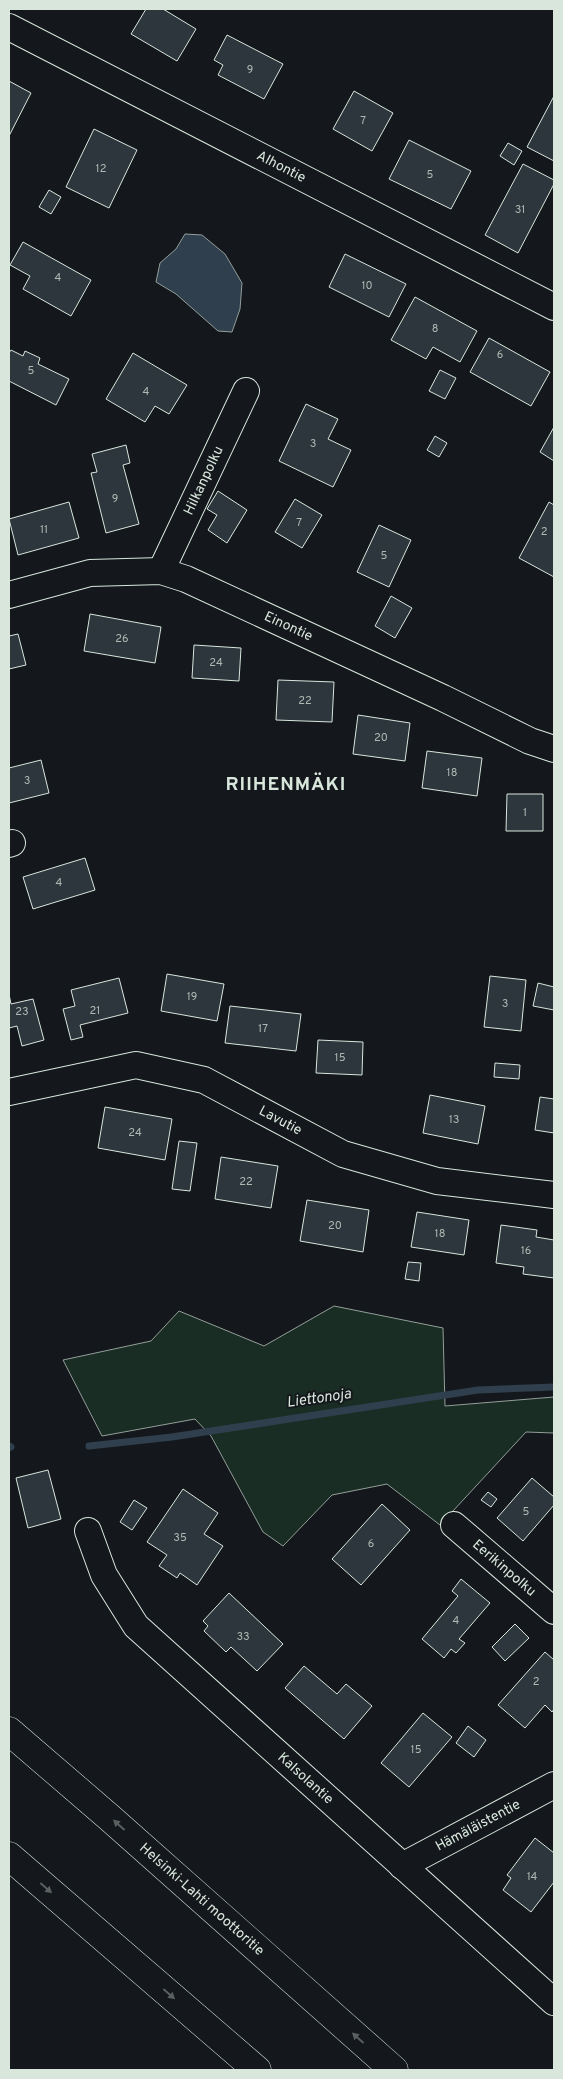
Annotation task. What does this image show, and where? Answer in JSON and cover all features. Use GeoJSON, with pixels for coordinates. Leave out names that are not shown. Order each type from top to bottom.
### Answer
{"type":"FeatureCollection","features":[{"type":"Feature","properties":{"kind":"highway","name":"Helsinki-Lahti moottoritie"},"geometry":{"type":"LineString","coordinates":[[9,1731],[394,2070]]}},
{"type":"Feature","properties":{"kind":"highway"},"geometry":{"type":"LineString","coordinates":[[9,1856],[257,2070]]}},
{"type":"Feature","properties":{"kind":"street","name":"Alhontie"},"geometry":{"type":"LineString","coordinates":[[9,27],[552,298]]}},
{"type":"Feature","properties":{"kind":"street","name":"Hilkanpolku"},"geometry":{"type":"LineString","coordinates":[[161,571],[246,391]]}},
{"type":"Feature","properties":{"kind":"street","name":"Einontie"},"geometry":{"type":"LineString","coordinates":[[9,594],[90,573],[161,571],[186,578],[443,698],[530,741],[554,749]]}},
{"type":"Feature","properties":{"kind":"street","name":"Lavutie"},"geometry":{"type":"LineString","coordinates":[[9,1092],[136,1065],[204,1080],[343,1154],[437,1181],[554,1195]]}},
{"type":"Feature","properties":{"kind":"street","name":"Eerikinpolku"},"geometry":{"type":"LineString","coordinates":[[454,1525],[554,1611]]}},
{"type":"Feature","properties":{"kind":"street","name":"Kalsolantie"},"geometry":{"type":"LineString","coordinates":[[88,1531],[104,1575],[136,1626],[554,2002]]}},
{"type":"Feature","properties":{"kind":"street","name":"Hämäläistentie"},"geometry":{"type":"LineString","coordinates":[[402,1866],[554,1785]]}},
{"type":"Feature","properties":{"kind":"green space"},"geometry":{"type":"Polygon","coordinates":[[[334,1306],[443,1328],[445,1406],[554,1397],[554,1433],[526,1432],[440,1525],[387,1484],[332,1495],[283,1546],[263,1532],[211,1436],[195,1419],[102,1436],[63,1360],[151,1341],[179,1311],[264,1346],[334,1306]]]}},
{"type":"Feature","properties":{"kind":"water"},"geometry":{"type":"Polygon","coordinates":[[[185,234],[202,235],[225,254],[242,283],[240,309],[232,332],[218,331],[176,294],[156,282],[160,263],[176,249],[185,234]]]}},
{"type":"Feature","properties":{"kind":"building"},"geometry":{"type":"Polygon","coordinates":[[[146,9],[163,9],[196,29],[177,61],[131,34],[146,9]]]}},
{"type":"Feature","properties":{"kind":"building"},"geometry":{"type":"Polygon","coordinates":[[[227,35],[283,64],[264,99],[218,75],[223,65],[214,60],[227,35]]]}},
{"type":"Feature","properties":{"kind":"building"},"geometry":{"type":"Polygon","coordinates":[[[9,81],[31,93],[9,136],[9,81]]]}},
{"type":"Feature","properties":{"kind":"building"},"geometry":{"type":"Polygon","coordinates":[[[354,91],[393,113],[372,151],[333,129],[354,91]]]}},
{"type":"Feature","properties":{"kind":"building"},"geometry":{"type":"Polygon","coordinates":[[[554,96],[554,161],[527,147],[554,96]]]}},
{"type":"Feature","properties":{"kind":"building"},"geometry":{"type":"Polygon","coordinates":[[[94,129],[137,150],[109,208],[66,187],[94,129]]]}},
{"type":"Feature","properties":{"kind":"building"},"geometry":{"type":"Polygon","coordinates":[[[409,140],[471,171],[451,209],[389,179],[409,140]]]}},
{"type":"Feature","properties":{"kind":"building"},"geometry":{"type":"Polygon","coordinates":[[[508,143],[522,151],[514,165],[500,156],[508,143]]]}},
{"type":"Feature","properties":{"kind":"building"},"geometry":{"type":"Polygon","coordinates":[[[523,164],[554,180],[554,184],[518,253],[485,235],[523,164]]]}},
{"type":"Feature","properties":{"kind":"building"},"geometry":{"type":"Polygon","coordinates":[[[49,190],[61,197],[51,214],[39,207],[49,190]]]}},
{"type":"Feature","properties":{"kind":"building"},"geometry":{"type":"Polygon","coordinates":[[[23,242],[91,280],[71,316],[23,289],[30,276],[10,265],[23,242]]]}},
{"type":"Feature","properties":{"kind":"building"},"geometry":{"type":"Polygon","coordinates":[[[345,254],[406,284],[389,317],[329,287],[345,254]]]}},
{"type":"Feature","properties":{"kind":"building"},"geometry":{"type":"Polygon","coordinates":[[[415,297],[477,331],[460,362],[433,347],[426,359],[391,340],[415,297]]]}},
{"type":"Feature","properties":{"kind":"building"},"geometry":{"type":"Polygon","coordinates":[[[489,338],[550,372],[531,406],[470,372],[489,338]]]}},
{"type":"Feature","properties":{"kind":"building"},"geometry":{"type":"Polygon","coordinates":[[[11,350],[23,356],[25,351],[40,358],[38,364],[69,379],[56,405],[9,381],[9,353],[11,350]]]}},
{"type":"Feature","properties":{"kind":"building"},"geometry":{"type":"Polygon","coordinates":[[[133,353],[187,385],[169,414],[155,406],[145,422],[106,399],[133,353]]]}},
{"type":"Feature","properties":{"kind":"building"},"geometry":{"type":"Polygon","coordinates":[[[440,370],[456,378],[445,399],[429,391],[440,370]]]}},
{"type":"Feature","properties":{"kind":"building"},"geometry":{"type":"Polygon","coordinates":[[[306,404],[338,419],[328,439],[351,450],[333,487],[279,461],[306,404]]]}},
{"type":"Feature","properties":{"kind":"building"},"geometry":{"type":"Polygon","coordinates":[[[554,427],[554,461],[540,452],[554,427]]]}},
{"type":"Feature","properties":{"kind":"building"},"geometry":{"type":"Polygon","coordinates":[[[435,436],[447,443],[439,457],[427,450],[435,436]]]}},
{"type":"Feature","properties":{"kind":"building"},"geometry":{"type":"Polygon","coordinates":[[[126,445],[130,463],[123,465],[139,524],[106,533],[91,473],[97,472],[92,454],[126,445]]]}},
{"type":"Feature","properties":{"kind":"building"},"geometry":{"type":"Polygon","coordinates":[[[218,491],[247,510],[227,543],[208,530],[217,515],[207,509],[218,491]]]}},
{"type":"Feature","properties":{"kind":"building"},"geometry":{"type":"Polygon","coordinates":[[[295,499],[322,515],[302,548],[275,532],[295,499]]]}},
{"type":"Feature","properties":{"kind":"building"},"geometry":{"type":"Polygon","coordinates":[[[69,502],[79,538],[18,555],[9,519],[69,502]]]}},
{"type":"Feature","properties":{"kind":"building"},"geometry":{"type":"Polygon","coordinates":[[[549,502],[554,505],[554,577],[519,558],[549,502]]]}},
{"type":"Feature","properties":{"kind":"building"},"geometry":{"type":"Polygon","coordinates":[[[379,525],[411,540],[389,587],[357,572],[379,525]]]}},
{"type":"Feature","properties":{"kind":"building"},"geometry":{"type":"Polygon","coordinates":[[[391,596],[412,608],[395,638],[375,626],[391,596]]]}},
{"type":"Feature","properties":{"kind":"building"},"geometry":{"type":"Polygon","coordinates":[[[90,614],[161,627],[155,663],[84,651],[90,614]]]}},
{"type":"Feature","properties":{"kind":"building"},"geometry":{"type":"Polygon","coordinates":[[[18,634],[26,665],[9,669],[9,636],[18,634]]]}},
{"type":"Feature","properties":{"kind":"building"},"geometry":{"type":"Polygon","coordinates":[[[194,645],[241,648],[239,681],[192,678],[194,645]]]}},
{"type":"Feature","properties":{"kind":"building"},"geometry":{"type":"Polygon","coordinates":[[[278,680],[334,682],[332,722],[276,720],[278,680]]]}},
{"type":"Feature","properties":{"kind":"building"},"geometry":{"type":"Polygon","coordinates":[[[358,715],[410,723],[405,761],[353,754],[358,715]]]}},
{"type":"Feature","properties":{"kind":"building"},"geometry":{"type":"Polygon","coordinates":[[[427,751],[482,758],[477,796],[422,788],[427,751]]]}},
{"type":"Feature","properties":{"kind":"building"},"geometry":{"type":"Polygon","coordinates":[[[41,760],[49,793],[9,803],[9,768],[41,760]]]}},
{"type":"Feature","properties":{"kind":"building"},"geometry":{"type":"Polygon","coordinates":[[[507,794],[543,794],[543,831],[506,831],[507,794]]]}},
{"type":"Feature","properties":{"kind":"building"},"geometry":{"type":"Polygon","coordinates":[[[85,858],[95,890],[33,909],[23,877],[85,858]]]}},
{"type":"Feature","properties":{"kind":"building"},"geometry":{"type":"Polygon","coordinates":[[[167,974],[224,984],[217,1021],[161,1011],[167,974]]]}},
{"type":"Feature","properties":{"kind":"building"},"geometry":{"type":"Polygon","coordinates":[[[490,976],[526,980],[521,1031],[484,1027],[490,976]]]}},
{"type":"Feature","properties":{"kind":"building"},"geometry":{"type":"Polygon","coordinates":[[[119,978],[128,1013],[80,1025],[83,1037],[71,1040],[63,1009],[75,1006],[71,990],[119,978]]]}},
{"type":"Feature","properties":{"kind":"building"},"geometry":{"type":"Polygon","coordinates":[[[538,983],[554,987],[554,1010],[533,1006],[538,983]]]}},
{"type":"Feature","properties":{"kind":"building"},"geometry":{"type":"Polygon","coordinates":[[[9,994],[11,1004],[33,999],[44,1040],[22,1046],[17,1026],[9,1028],[9,994]]]}},
{"type":"Feature","properties":{"kind":"building"},"geometry":{"type":"Polygon","coordinates":[[[230,1006],[301,1014],[296,1051],[225,1043],[230,1006]]]}},
{"type":"Feature","properties":{"kind":"building"},"geometry":{"type":"Polygon","coordinates":[[[318,1040],[363,1042],[362,1075],[316,1073],[318,1040]]]}},
{"type":"Feature","properties":{"kind":"building"},"geometry":{"type":"Polygon","coordinates":[[[495,1063],[520,1065],[519,1079],[494,1077],[495,1063]]]}},
{"type":"Feature","properties":{"kind":"building"},"geometry":{"type":"Polygon","coordinates":[[[430,1095],[485,1106],[478,1144],[423,1133],[430,1095]]]}},
{"type":"Feature","properties":{"kind":"building"},"geometry":{"type":"Polygon","coordinates":[[[540,1097],[554,1099],[554,1133],[535,1130],[540,1097]]]}},
{"type":"Feature","properties":{"kind":"building"},"geometry":{"type":"Polygon","coordinates":[[[105,1107],[172,1119],[165,1160],[98,1148],[105,1107]]]}},
{"type":"Feature","properties":{"kind":"building"},"geometry":{"type":"Polygon","coordinates":[[[179,1141],[197,1143],[190,1191],[172,1189],[179,1141]]]}},
{"type":"Feature","properties":{"kind":"building"},"geometry":{"type":"Polygon","coordinates":[[[221,1157],[278,1166],[271,1208],[215,1199],[221,1157]]]}},
{"type":"Feature","properties":{"kind":"building"},"geometry":{"type":"Polygon","coordinates":[[[307,1200],[369,1210],[363,1252],[300,1241],[307,1200]]]}},
{"type":"Feature","properties":{"kind":"building"},"geometry":{"type":"Polygon","coordinates":[[[417,1212],[469,1220],[464,1255],[411,1247],[417,1212]]]}},
{"type":"Feature","properties":{"kind":"building"},"geometry":{"type":"Polygon","coordinates":[[[501,1225],[537,1230],[536,1237],[554,1240],[554,1278],[523,1274],[524,1267],[496,1263],[501,1225]]]}},
{"type":"Feature","properties":{"kind":"building"},"geometry":{"type":"Polygon","coordinates":[[[408,1262],[421,1263],[419,1281],[405,1279],[408,1262]]]}},
{"type":"Feature","properties":{"kind":"building"},"geometry":{"type":"Polygon","coordinates":[[[48,1470],[61,1519],[28,1528],[16,1478],[48,1470]]]}},
{"type":"Feature","properties":{"kind":"building"},"geometry":{"type":"Polygon","coordinates":[[[532,1478],[554,1497],[554,1505],[523,1541],[497,1518],[532,1478]]]}},
{"type":"Feature","properties":{"kind":"building"},"geometry":{"type":"Polygon","coordinates":[[[183,1489],[218,1513],[204,1534],[223,1546],[197,1585],[180,1573],[177,1578],[159,1566],[167,1555],[147,1542],[183,1489]]]}},
{"type":"Feature","properties":{"kind":"building"},"geometry":{"type":"Polygon","coordinates":[[[488,1492],[497,1499],[491,1507],[481,1500],[488,1492]]]}},
{"type":"Feature","properties":{"kind":"building"},"geometry":{"type":"Polygon","coordinates":[[[134,1500],[147,1508],[132,1530],[120,1522],[134,1500]]]}},
{"type":"Feature","properties":{"kind":"building"},"geometry":{"type":"Polygon","coordinates":[[[382,1504],[410,1530],[361,1585],[332,1559],[382,1504]]]}},
{"type":"Feature","properties":{"kind":"building"},"geometry":{"type":"Polygon","coordinates":[[[461,1579],[490,1603],[459,1639],[465,1643],[456,1653],[451,1649],[444,1658],[422,1639],[458,1596],[452,1591],[461,1579]]]}},
{"type":"Feature","properties":{"kind":"building"},"geometry":{"type":"Polygon","coordinates":[[[229,1593],[283,1644],[257,1671],[231,1647],[226,1652],[204,1631],[208,1626],[203,1621],[229,1593]]]}},
{"type":"Feature","properties":{"kind":"building"},"geometry":{"type":"Polygon","coordinates":[[[515,1624],[529,1638],[505,1661],[492,1647],[515,1624]]]}},
{"type":"Feature","properties":{"kind":"building"},"geometry":{"type":"Polygon","coordinates":[[[545,1652],[554,1660],[554,1709],[552,1712],[545,1705],[525,1728],[498,1705],[545,1652]]]}},
{"type":"Feature","properties":{"kind":"building"},"geometry":{"type":"Polygon","coordinates":[[[304,1666],[337,1694],[346,1684],[372,1706],[344,1739],[285,1688],[304,1666]]]}},
{"type":"Feature","properties":{"kind":"building"},"geometry":{"type":"Polygon","coordinates":[[[423,1713],[452,1737],[409,1787],[381,1763],[423,1713]]]}},
{"type":"Feature","properties":{"kind":"building"},"geometry":{"type":"Polygon","coordinates":[[[468,1726],[486,1740],[474,1757],[456,1743],[468,1726]]]}},
{"type":"Feature","properties":{"kind":"building"},"geometry":{"type":"Polygon","coordinates":[[[535,1838],[554,1853],[554,1882],[531,1912],[503,1890],[511,1878],[507,1875],[535,1838]]]}},
{"type":"Feature","properties":{"kind":"waterway","name":"Liettonoja"},"geometry":{"type":"LineString","coordinates":[[89,1446],[172,1437],[478,1390],[554,1387]]}},
{"type":"Feature","properties":{"kind":"district","name":"RIIHENMÄKI"},"geometry":{"type":"Point","coordinates":[286,785]}}]}
